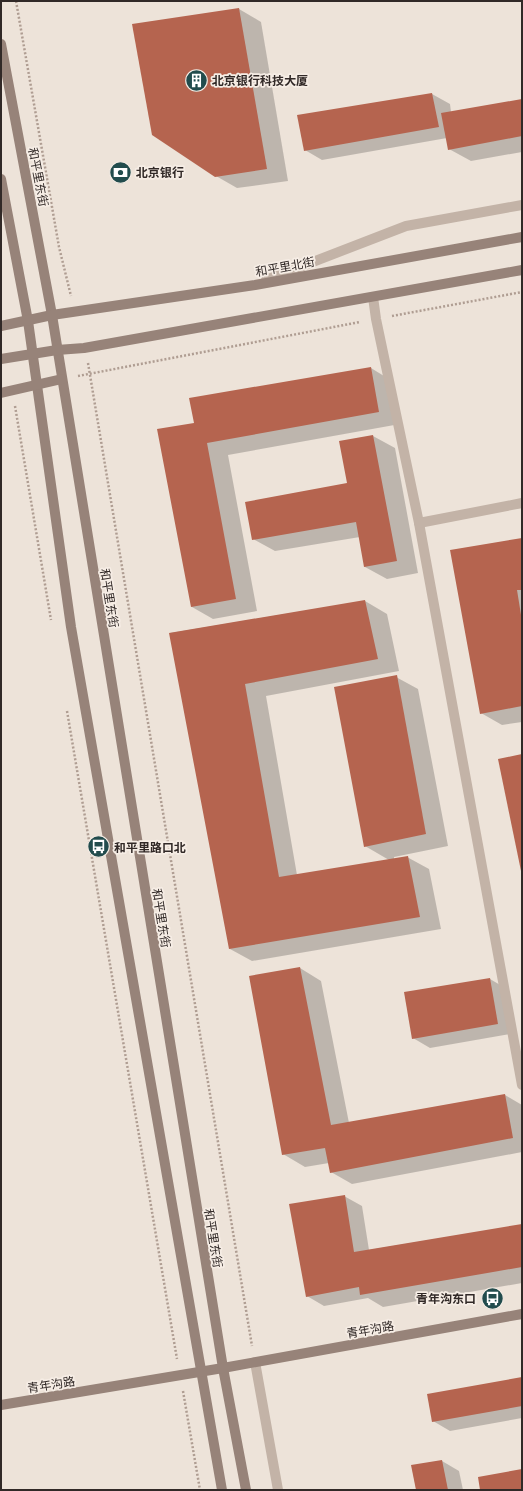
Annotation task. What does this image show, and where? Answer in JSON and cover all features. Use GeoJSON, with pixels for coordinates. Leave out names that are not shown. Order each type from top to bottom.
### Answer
{"type":"FeatureCollection","features":[{"type":"Feature","properties":{"kind":"street","name":"和平里东街"},"geometry":{"type":"LineString","coordinates":[[1,44],[52,315],[222,1368],[246,1490]]}},
{"type":"Feature","properties":{"kind":"street"},"geometry":{"type":"LineString","coordinates":[[1,178],[28,321],[72,635],[200,1372],[222,1490]]}},
{"type":"Feature","properties":{"kind":"street"},"geometry":{"type":"LineString","coordinates":[[254,285],[406,226],[522,205]]}},
{"type":"Feature","properties":{"kind":"street","name":"和平里北街"},"geometry":{"type":"LineString","coordinates":[[28,321],[52,315],[75,313],[254,285],[522,237]]}},
{"type":"Feature","properties":{"kind":"street"},"geometry":{"type":"LineString","coordinates":[[1,359],[57,350],[84,348],[522,270]]}},
{"type":"Feature","properties":{"kind":"street"},"geometry":{"type":"LineString","coordinates":[[374,297],[376,319],[419,523],[522,1085]]}},
{"type":"Feature","properties":{"kind":"street"},"geometry":{"type":"LineString","coordinates":[[1,326],[28,321]]}},
{"type":"Feature","properties":{"kind":"street"},"geometry":{"type":"LineString","coordinates":[[1,393],[62,379]]}},
{"type":"Feature","properties":{"kind":"street"},"geometry":{"type":"LineString","coordinates":[[419,523],[522,503]]}},
{"type":"Feature","properties":{"kind":"street","name":"青年沟路"},"geometry":{"type":"LineString","coordinates":[[1,1405],[200,1372],[522,1314]]}},
{"type":"Feature","properties":{"kind":"street"},"geometry":{"type":"LineString","coordinates":[[255,1362],[278,1490]]}},
{"type":"Feature","properties":{"kind":"path"},"geometry":{"type":"LineString","coordinates":[[16,1],[59,247],[75,313]]}},
{"type":"Feature","properties":{"kind":"path"},"geometry":{"type":"LineString","coordinates":[[62,379],[522,292]]}},
{"type":"Feature","properties":{"kind":"path"},"geometry":{"type":"LineString","coordinates":[[84,348],[90,373],[255,1362]]}},
{"type":"Feature","properties":{"kind":"path"},"geometry":{"type":"LineString","coordinates":[[12,390],[51,620]]}},
{"type":"Feature","properties":{"kind":"path"},"geometry":{"type":"LineString","coordinates":[[66,707],[200,1490]]}},
{"type":"Feature","properties":{"kind":"building","name":"北京银行科技大厦"},"geometry":{"type":"Polygon","coordinates":[[[239,8],[267,169],[215,177],[152,135],[132,24],[239,8]]]}},
{"type":"Feature","properties":{"kind":"building"},"geometry":{"type":"Polygon","coordinates":[[[432,93],[439,127],[304,151],[297,115],[432,93]]]}},
{"type":"Feature","properties":{"kind":"building"},"geometry":{"type":"Polygon","coordinates":[[[522,99],[522,136],[448,150],[441,113],[522,99]]]}},
{"type":"Feature","properties":{"kind":"building"},"geometry":{"type":"Polygon","coordinates":[[[371,367],[379,412],[207,443],[236,599],[191,607],[157,429],[194,423],[189,398],[371,367]]]}},
{"type":"Feature","properties":{"kind":"building"},"geometry":{"type":"Polygon","coordinates":[[[373,435],[397,561],[364,567],[356,522],[252,540],[245,502],[347,483],[339,441],[373,435]]]}},
{"type":"Feature","properties":{"kind":"building"},"geometry":{"type":"Polygon","coordinates":[[[522,538],[522,590],[517,590],[522,621],[522,706],[480,714],[450,550],[522,538]]]}},
{"type":"Feature","properties":{"kind":"building"},"geometry":{"type":"Polygon","coordinates":[[[365,600],[378,659],[245,684],[279,877],[408,856],[420,917],[229,949],[169,633],[365,600]]]}},
{"type":"Feature","properties":{"kind":"building"},"geometry":{"type":"Polygon","coordinates":[[[397,675],[426,834],[364,847],[334,687],[397,675]]]}},
{"type":"Feature","properties":{"kind":"building"},"geometry":{"type":"Polygon","coordinates":[[[522,754],[522,871],[521,871],[498,759],[522,754]]]}},
{"type":"Feature","properties":{"kind":"building"},"geometry":{"type":"Polygon","coordinates":[[[300,967],[331,1125],[505,1094],[513,1138],[330,1173],[325,1148],[282,1155],[249,976],[300,967]]]}},
{"type":"Feature","properties":{"kind":"building"},"geometry":{"type":"Polygon","coordinates":[[[490,978],[498,1024],[412,1039],[404,992],[490,978]]]}},
{"type":"Feature","properties":{"kind":"building"},"geometry":{"type":"Polygon","coordinates":[[[345,1195],[354,1252],[522,1224],[522,1267],[360,1295],[359,1287],[306,1297],[289,1204],[345,1195]]]}},
{"type":"Feature","properties":{"kind":"building"},"geometry":{"type":"Polygon","coordinates":[[[522,1377],[522,1406],[432,1422],[427,1394],[522,1377]]]}},
{"type":"Feature","properties":{"kind":"building"},"geometry":{"type":"Polygon","coordinates":[[[442,1460],[448,1490],[416,1490],[411,1465],[442,1460]]]}},
{"type":"Feature","properties":{"kind":"building"},"geometry":{"type":"Polygon","coordinates":[[[522,1469],[522,1490],[480,1490],[478,1477],[522,1469]]]}},
{"type":"Feature","properties":{"kind":"place","name":"北京银行科技大厦"},"geometry":{"type":"Point","coordinates":[197,80]}},
{"type":"Feature","properties":{"kind":"place","name":"北京银行"},"geometry":{"type":"Point","coordinates":[120,172]}},
{"type":"Feature","properties":{"kind":"place","name":"和平里路口北"},"geometry":{"type":"Point","coordinates":[99,847]}},
{"type":"Feature","properties":{"kind":"place","name":"青年沟东口"},"geometry":{"type":"Point","coordinates":[492,1298]}}]}
